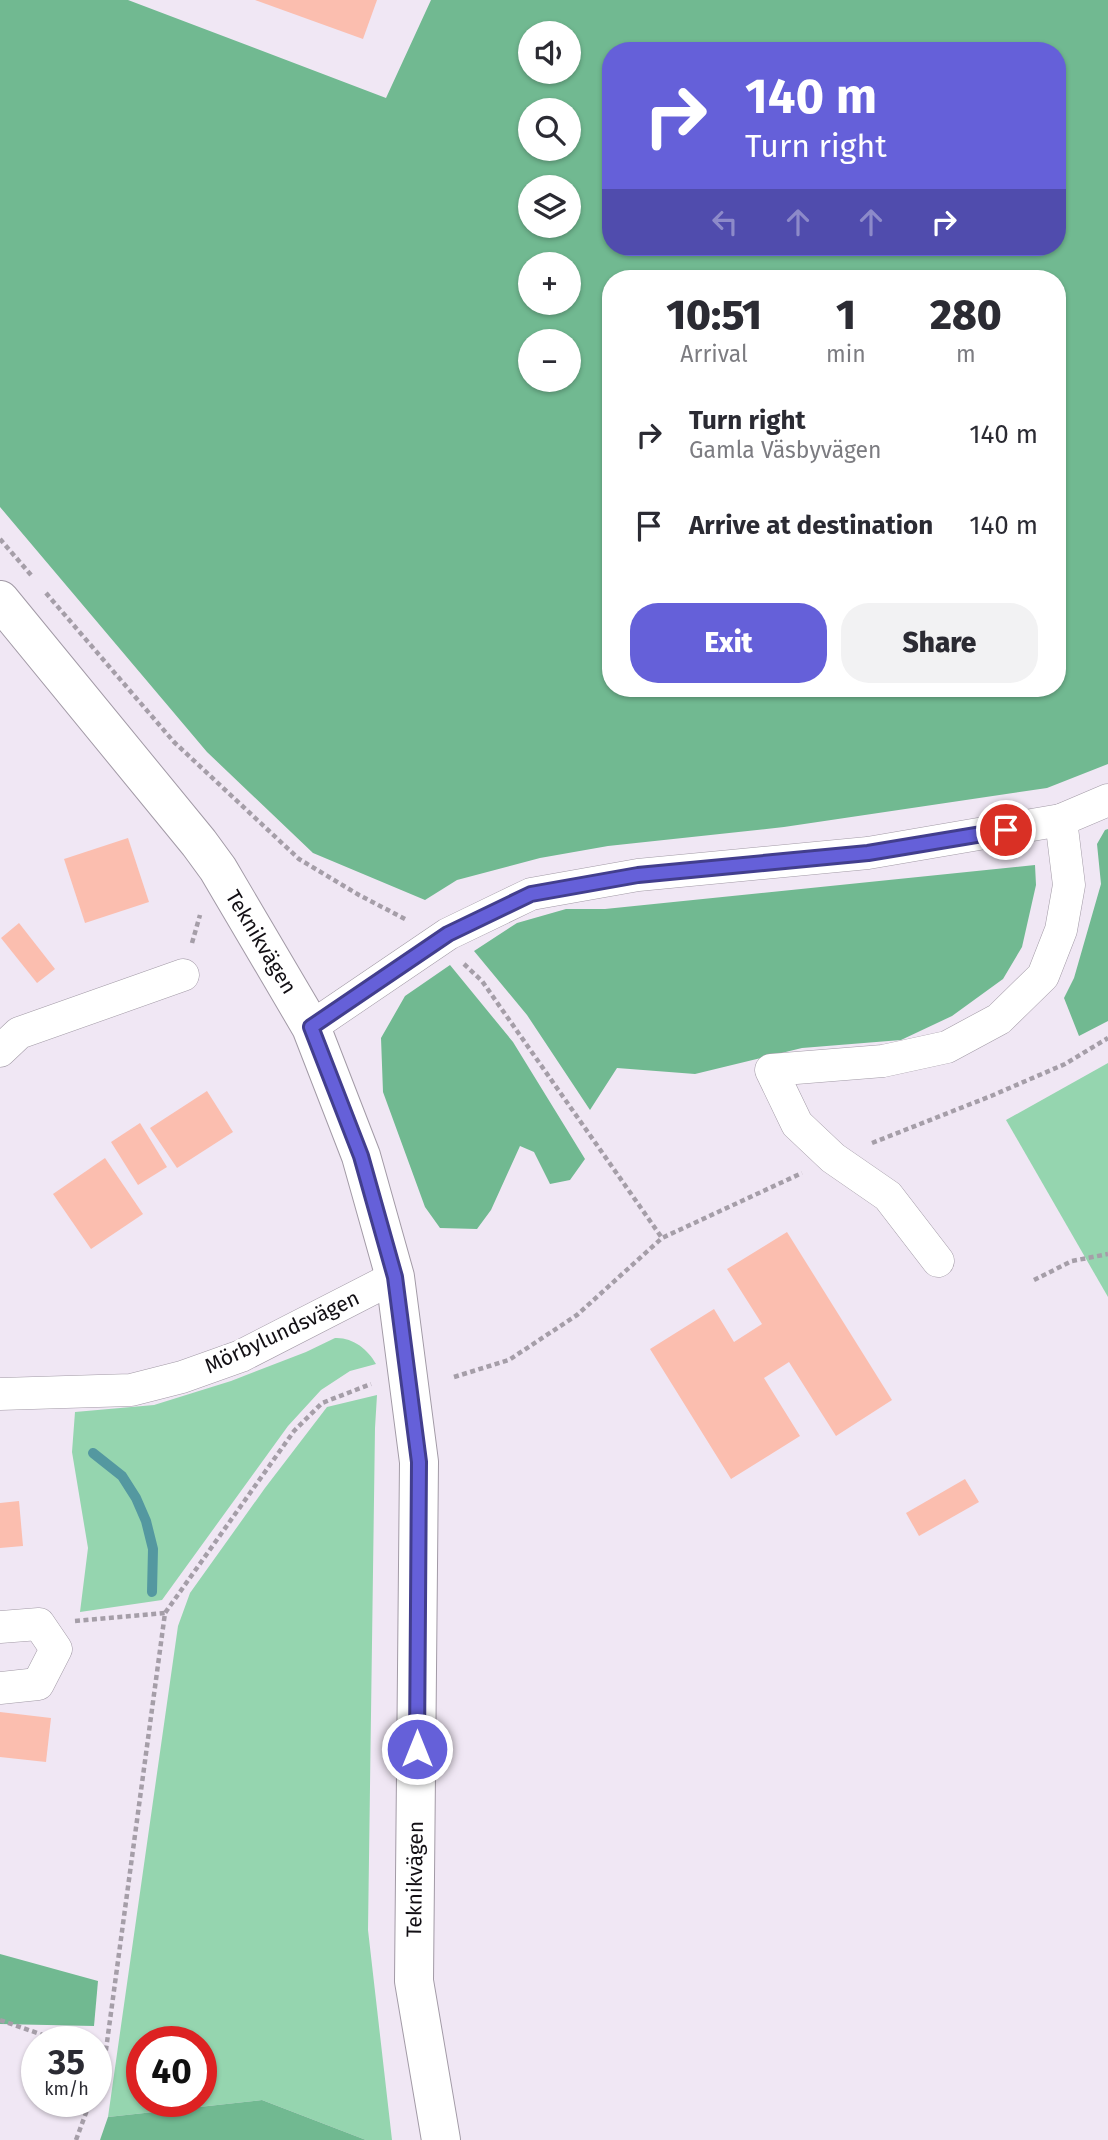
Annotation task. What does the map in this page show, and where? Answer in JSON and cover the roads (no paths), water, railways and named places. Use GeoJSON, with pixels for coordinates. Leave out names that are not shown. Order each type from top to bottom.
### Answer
{"type":"FeatureCollection","features":[{"type":"Feature","properties":{"kind":"street","name":"Teknikvägen"},"geometry":{"type":"LineString","coordinates":[[0,600],[199,842],[218,869],[311,1027],[361,1156],[395,1277],[419,1462],[414,1981],[441,2140]]}},
{"type":"Feature","properties":{"kind":"street"},"geometry":{"type":"LineString","coordinates":[[311,1027],[448,934],[531,894],[638,875],[868,853],[1061,820],[1108,800]]}},
{"type":"Feature","properties":{"kind":"street"},"geometry":{"type":"LineString","coordinates":[[937,1261],[888,1196],[834,1158],[797,1124],[771,1070],[883,1061],[947,1047],[999,1019],[1043,976],[1061,930],[1069,885],[1061,820]]}},
{"type":"Feature","properties":{"kind":"street"},"geometry":{"type":"LineString","coordinates":[[0,1051],[19,1034],[183,975]]}},
{"type":"Feature","properties":{"kind":"street","name":"Mörbylundsvägen"},"geometry":{"type":"LineString","coordinates":[[0,1394],[131,1390],[182,1377],[242,1356],[395,1277]]}},
{"type":"Feature","properties":{"kind":"street"},"geometry":{"type":"LineString","coordinates":[[0,1627],[39,1624],[56,1649],[38,1684],[0,1688]]}},
{"type":"Feature","properties":{"kind":"waterway"},"geometry":{"type":"LineString","coordinates":[[93,1453],[122,1476],[146,1521],[153,1549],[152,1592]]}}]}
